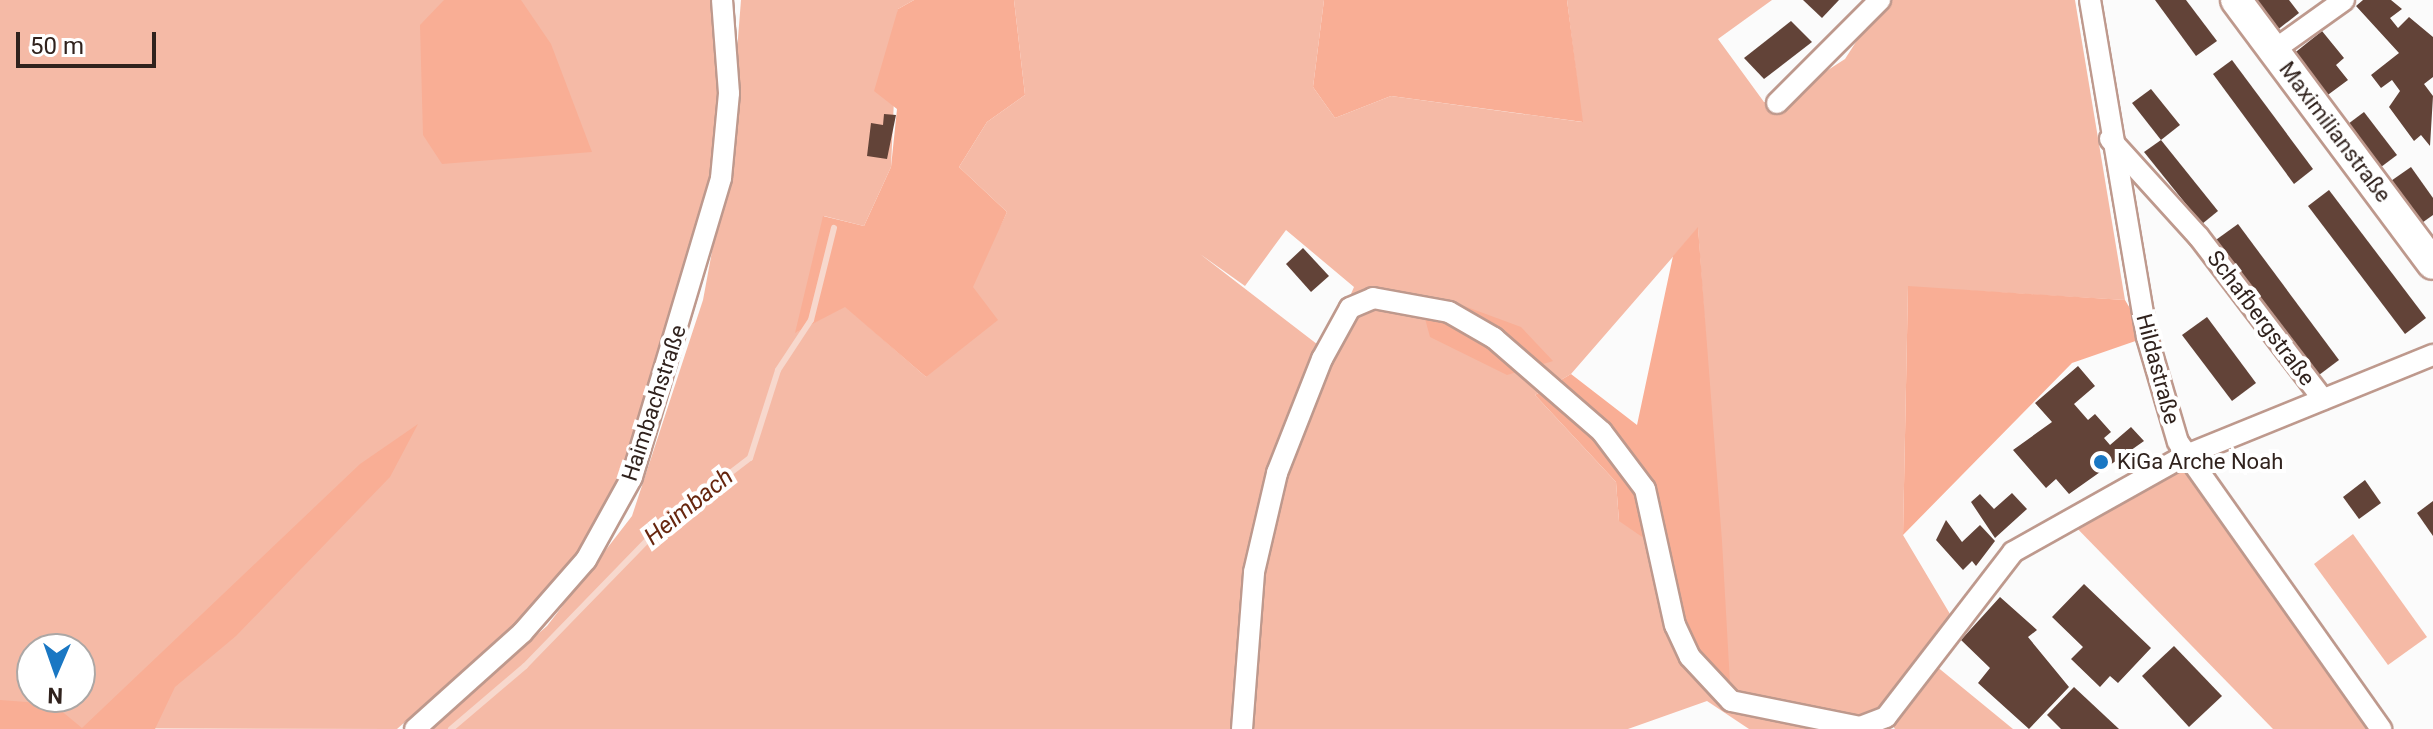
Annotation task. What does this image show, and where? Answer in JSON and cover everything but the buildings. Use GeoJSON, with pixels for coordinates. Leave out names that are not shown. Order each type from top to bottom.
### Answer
{"type":"FeatureCollection","features":[{"type":"Feature","properties":{"kind":"main road","name":"Maximilianstraße"},"geometry":{"type":"LineString","coordinates":[[2236,0],[2433,264]]}},
{"type":"Feature","properties":{"kind":"street","name":"Haimbachstraße"},"geometry":{"type":"LineString","coordinates":[[415,729],[522,633],[586,560],[632,477],[721,178],[729,93],[722,0]]}},
{"type":"Feature","properties":{"kind":"street"},"geometry":{"type":"LineString","coordinates":[[1777,103],[1880,0]]}},
{"type":"Feature","properties":{"kind":"street","name":"Hildastraße"},"geometry":{"type":"LineString","coordinates":[[2090,0],[2110,139],[2147,337],[2184,456],[2381,729]]}},
{"type":"Feature","properties":{"kind":"street"},"geometry":{"type":"LineString","coordinates":[[2274,50],[2344,0]]}},
{"type":"Feature","properties":{"kind":"street","name":"Schafbergstraße"},"geometry":{"type":"LineString","coordinates":[[2110,139],[2199,237],[2323,399]]}},
{"type":"Feature","properties":{"kind":"street","name":"Schafbergstraße"},"geometry":{"type":"LineString","coordinates":[[1242,729],[1254,572],[1277,473],[1308,390],[1350,308],[1373,298],[1449,312],[1494,338],[1567,394],[1645,489],[1675,625],[1706,677],[1731,701],[1768,714],[1860,727],[1886,717],[2013,552],[2184,456],[2433,355]]}},
{"type":"Feature","properties":{"kind":"shaded area"},"geometry":{"type":"Polygon","coordinates":[[[0,0],[712,0],[726,108],[715,184],[614,508],[572,575],[397,729],[0,728],[0,0]]]}},
{"type":"Feature","properties":{"kind":"shaded area"},"geometry":{"type":"Polygon","coordinates":[[[444,0],[521,0],[551,44],[592,152],[442,164],[423,135],[420,25],[444,0]]]}},
{"type":"Feature","properties":{"kind":"shaded area"},"geometry":{"type":"Polygon","coordinates":[[[741,0],[914,0],[898,9],[891,167],[864,226],[824,216],[796,332],[845,306],[926,377],[1007,212],[959,167],[987,122],[1025,95],[1014,0],[1324,0],[1313,87],[1335,118],[1391,96],[1582,122],[1567,0],[1772,0],[1718,39],[1764,102],[1777,103],[1845,59],[1883,0],[2075,0],[2125,300],[1908,287],[1903,535],[1950,614],[1930,661],[2013,729],[1895,729],[1886,717],[1864,729],[1749,729],[1707,701],[1628,729],[1245,729],[1272,512],[1324,355],[1296,393],[1252,537],[1234,729],[430,729],[547,626],[632,516],[703,300],[728,165],[741,0]],[[1698,228],[1571,374],[1535,395],[1616,482],[1619,521],[1709,386],[1698,228]],[[1286,230],[1245,286],[1200,254],[1326,351],[1354,287],[1286,230]]]}},
{"type":"Feature","properties":{"kind":"shaded area"},"geometry":{"type":"Polygon","coordinates":[[[914,0],[1014,0],[1025,95],[987,122],[959,167],[1007,212],[973,287],[998,320],[926,377],[845,307],[795,333],[823,216],[864,226],[891,167],[897,109],[874,91],[898,9],[914,0]]]}},
{"type":"Feature","properties":{"kind":"shaded area"},"geometry":{"type":"Polygon","coordinates":[[[1324,0],[1567,0],[1583,122],[1391,96],[1335,118],[1313,87],[1324,0]]]}},
{"type":"Feature","properties":{"kind":"shaded area"},"geometry":{"type":"Polygon","coordinates":[[[1698,227],[1731,701],[1696,680],[1672,640],[1648,541],[1619,521],[1616,482],[1535,395],[1571,374],[1637,425],[1673,256],[1698,227]]]}},
{"type":"Feature","properties":{"kind":"shaded area"},"geometry":{"type":"Polygon","coordinates":[[[1908,286],[2125,300],[2147,337],[2072,363],[1903,535],[1908,286]]]}},
{"type":"Feature","properties":{"kind":"shaded area"},"geometry":{"type":"Polygon","coordinates":[[[1448,300],[1521,327],[1553,361],[1507,375],[1430,337],[1424,315],[1448,300]]]}},
{"type":"Feature","properties":{"kind":"shaded area"},"geometry":{"type":"Polygon","coordinates":[[[418,424],[390,477],[236,636],[175,687],[155,729],[0,729],[0,700],[16,701],[16,713],[64,713],[82,728],[360,464],[418,424]]]}},
{"type":"Feature","properties":{"kind":"shaded area"},"geometry":{"type":"Polygon","coordinates":[[[2184,456],[2381,729],[2273,729],[2067,518],[2184,456]]]}},
{"type":"Feature","properties":{"kind":"shaded area"},"geometry":{"type":"Polygon","coordinates":[[[2353,534],[2427,637],[2388,665],[2314,564],[2353,534]]]}},
{"type":"Feature","properties":{"kind":"waterway","name":"Heimbach"},"geometry":{"type":"LineString","coordinates":[[451,729],[525,666],[661,526],[750,458],[778,370],[811,320],[834,228]]}},
{"type":"Feature","properties":{"kind":"place","name":"KiGa Arche Noah"},"geometry":{"type":"Point","coordinates":[2101,462]}}]}
